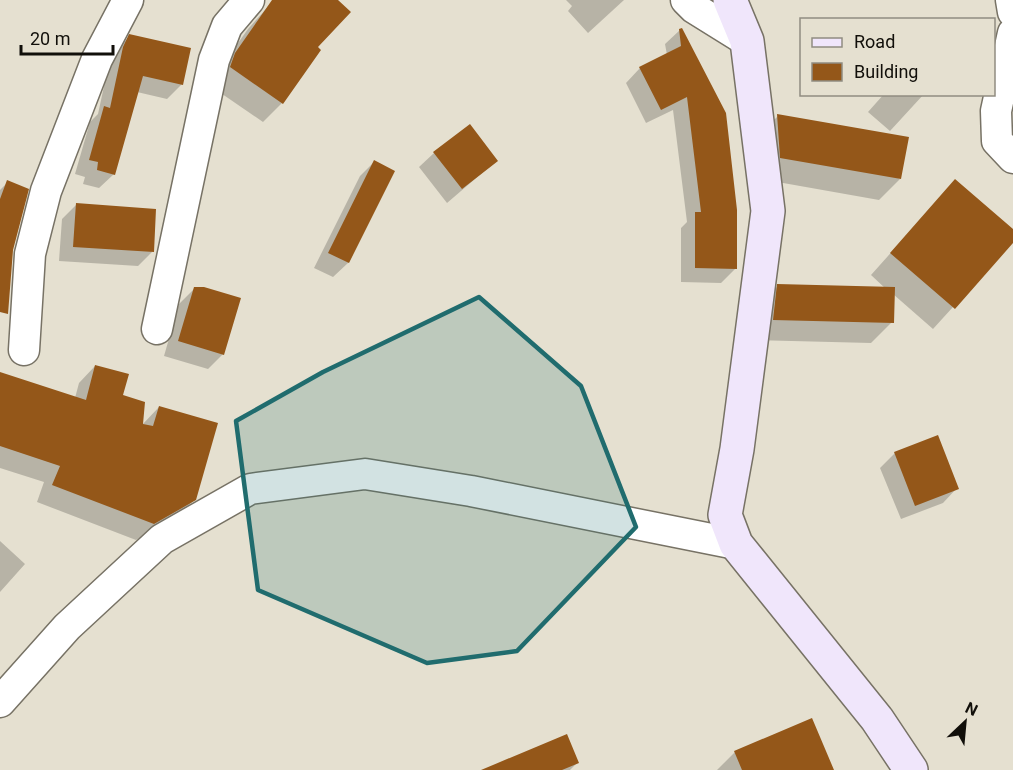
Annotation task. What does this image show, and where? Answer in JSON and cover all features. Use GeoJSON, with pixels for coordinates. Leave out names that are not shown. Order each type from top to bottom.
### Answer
{"type":"FeatureCollection","features":[{"type":"Feature","properties":{"kind":"main road"},"geometry":{"type":"LineString","coordinates":[[730,0],[747,41],[768,211],[737,449],[724,515],[736,544],[877,718],[911,770]]}},
{"type":"Feature","properties":{"kind":"street"},"geometry":{"type":"LineString","coordinates":[[24,350],[30,254],[46,191],[97,59],[128,0]]}},
{"type":"Feature","properties":{"kind":"street"},"geometry":{"type":"LineString","coordinates":[[157,329],[214,60],[227,26],[249,0]]}},
{"type":"Feature","properties":{"kind":"street"},"geometry":{"type":"LineString","coordinates":[[686,0],[694,8],[747,41]]}},
{"type":"Feature","properties":{"kind":"street"},"geometry":{"type":"LineString","coordinates":[[1011,0],[1013,12]]}},
{"type":"Feature","properties":{"kind":"street"},"geometry":{"type":"LineString","coordinates":[[1013,33],[996,111],[997,141],[1013,158]]}},
{"type":"Feature","properties":{"kind":"street"},"geometry":{"type":"LineString","coordinates":[[0,702],[67,627],[162,539],[250,489],[366,474],[471,491],[736,544]]}},
{"type":"Feature","properties":{"kind":"highlighted area"},"geometry":{"type":"Polygon","coordinates":[[[479,297],[581,386],[636,527],[517,651],[427,663],[258,590],[236,421],[323,372],[479,297]]]}},
{"type":"Feature","properties":{"kind":"building"},"geometry":{"type":"Polygon","coordinates":[[[272,0],[338,0],[351,12],[318,47],[321,50],[283,104],[230,67],[235,53],[272,0]]]}},
{"type":"Feature","properties":{"kind":"building"},"geometry":{"type":"Polygon","coordinates":[[[682,28],[726,113],[737,210],[737,269],[695,268],[695,212],[701,212],[687,97],[661,110],[639,67],[681,46],[679,29],[682,28]]]}},
{"type":"Feature","properties":{"kind":"building"},"geometry":{"type":"Polygon","coordinates":[[[129,34],[191,48],[183,85],[143,76],[115,175],[97,170],[98,162],[89,160],[104,106],[110,108],[123,47],[129,34]]]}},
{"type":"Feature","properties":{"kind":"building"},"geometry":{"type":"Polygon","coordinates":[[[777,114],[909,137],[901,179],[780,158],[777,114]]]}},
{"type":"Feature","properties":{"kind":"building"},"geometry":{"type":"Polygon","coordinates":[[[470,124],[498,161],[462,189],[433,152],[470,124]]]}},
{"type":"Feature","properties":{"kind":"building"},"geometry":{"type":"Polygon","coordinates":[[[374,160],[395,171],[349,263],[328,253],[374,160]]]}},
{"type":"Feature","properties":{"kind":"building"},"geometry":{"type":"Polygon","coordinates":[[[955,179],[1013,229],[1013,243],[955,309],[890,253],[955,179]]]}},
{"type":"Feature","properties":{"kind":"building"},"geometry":{"type":"Polygon","coordinates":[[[7,180],[29,189],[13,250],[8,314],[0,312],[0,199],[7,180]]]}},
{"type":"Feature","properties":{"kind":"building"},"geometry":{"type":"Polygon","coordinates":[[[76,203],[156,209],[154,252],[73,247],[76,203]]]}},
{"type":"Feature","properties":{"kind":"building"},"geometry":{"type":"Polygon","coordinates":[[[777,284],[895,287],[894,323],[773,320],[777,284]]]}},
{"type":"Feature","properties":{"kind":"building"},"geometry":{"type":"Polygon","coordinates":[[[194,287],[204,287],[241,298],[224,355],[178,341],[194,287]]]}},
{"type":"Feature","properties":{"kind":"building"},"geometry":{"type":"Polygon","coordinates":[[[95,365],[129,374],[123,395],[145,402],[143,424],[153,426],[159,406],[218,423],[196,500],[154,524],[52,485],[60,466],[0,446],[0,372],[86,400],[95,365]]]}},
{"type":"Feature","properties":{"kind":"building"},"geometry":{"type":"Polygon","coordinates":[[[938,435],[959,489],[915,506],[894,452],[938,435]]]}},
{"type":"Feature","properties":{"kind":"building"},"geometry":{"type":"Polygon","coordinates":[[[812,718],[834,770],[742,770],[734,751],[812,718]]]}},
{"type":"Feature","properties":{"kind":"building"},"geometry":{"type":"Polygon","coordinates":[[[567,734],[579,763],[562,770],[481,770],[567,734]]]}}]}
